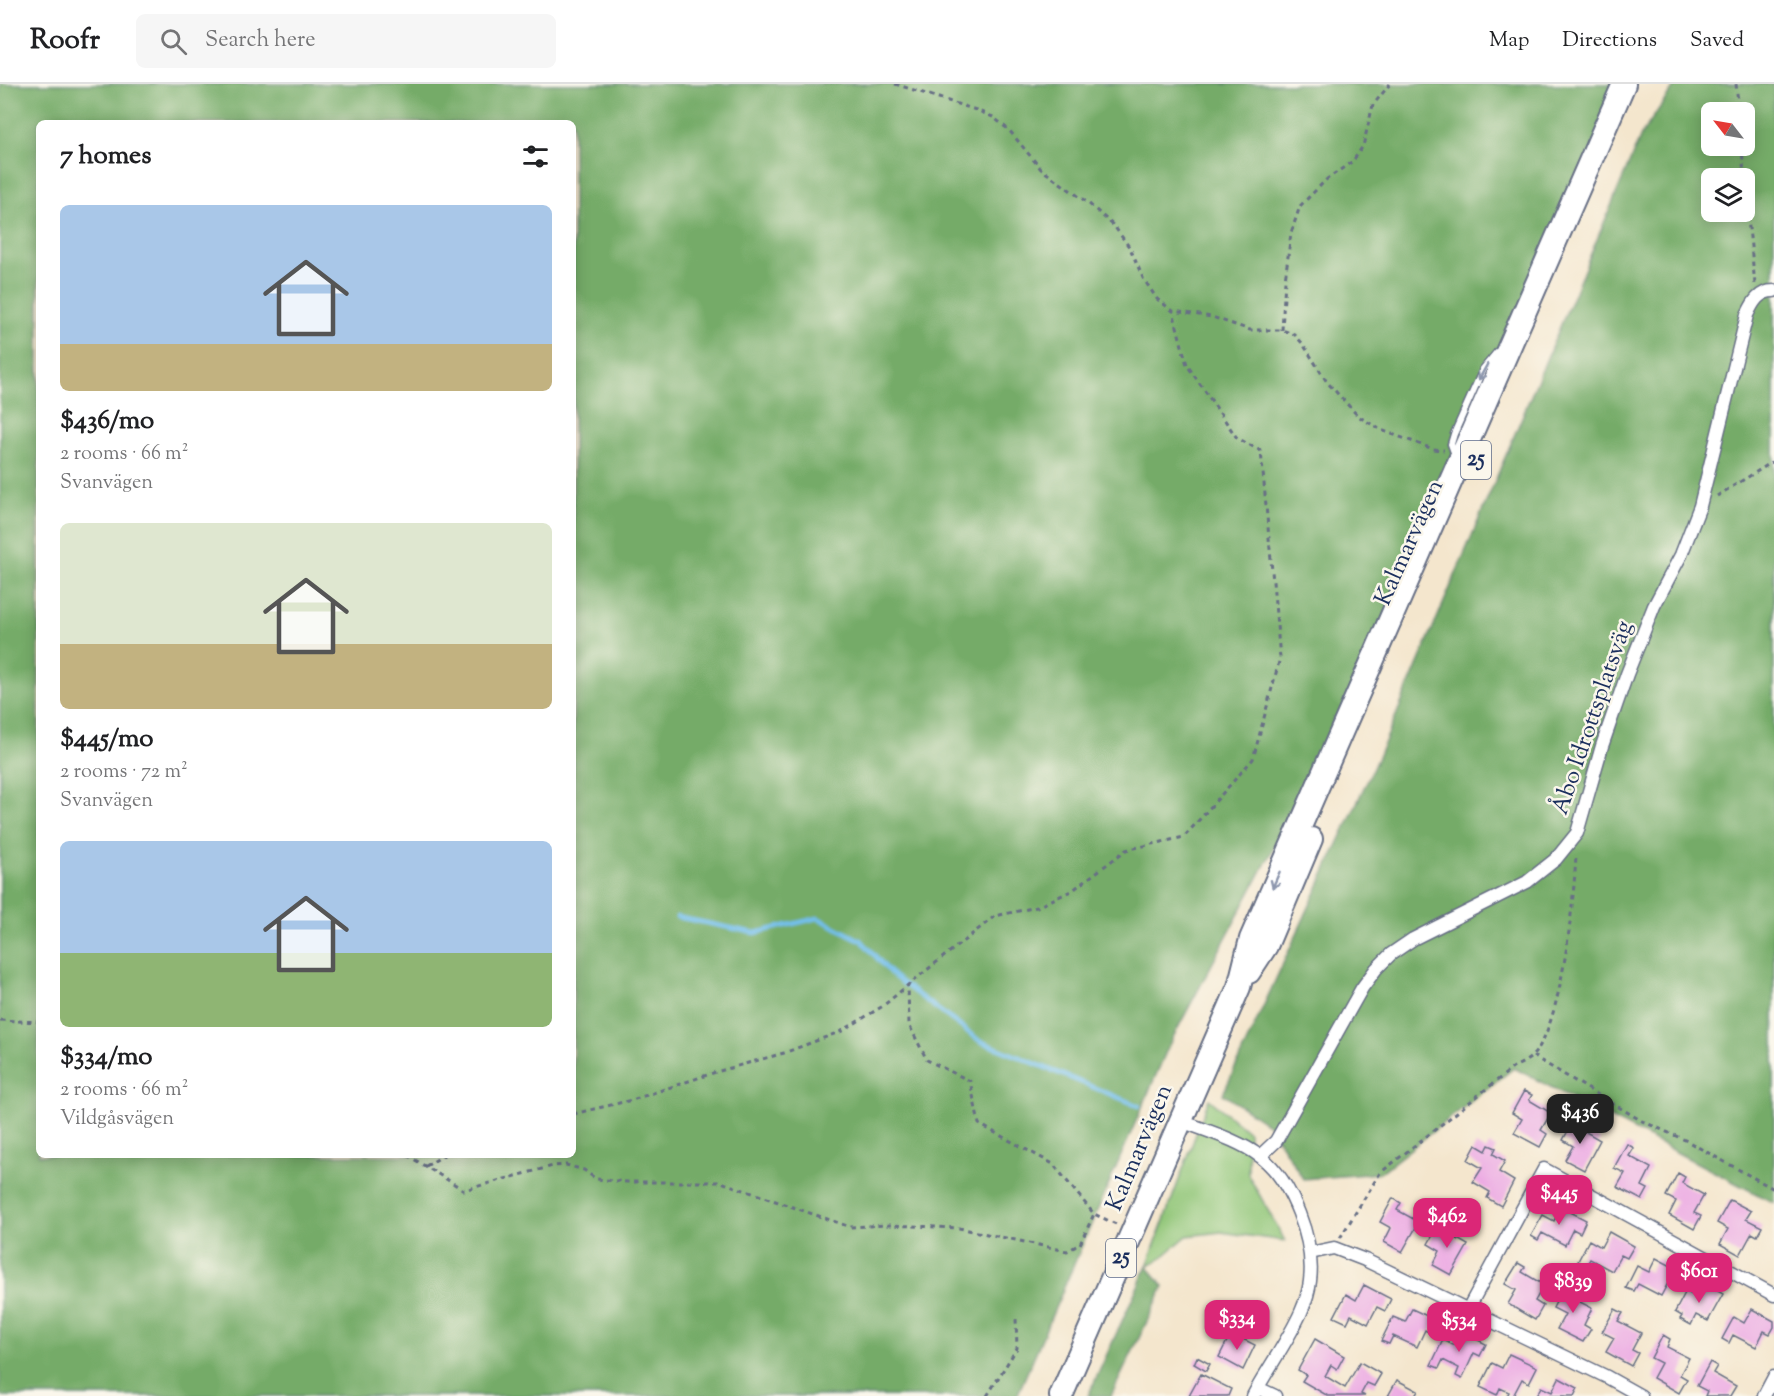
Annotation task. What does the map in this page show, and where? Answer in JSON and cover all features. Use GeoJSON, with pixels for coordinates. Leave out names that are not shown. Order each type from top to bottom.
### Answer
{"type":"FeatureCollection","features":[{"type":"Feature","properties":{"kind":"highway","name":"Kalmarvägen"},"geometry":{"type":"LineString","coordinates":[[1061,1396],[1239,987],[1251,939],[1456,454],[1518,326],[1624,84]]}},
{"type":"Feature","properties":{"kind":"highway","name":"Kalmarvägen"},"geometry":{"type":"LineString","coordinates":[[1239,987],[1266,946],[1640,84]]}},
{"type":"Feature","properties":{"kind":"street"},"geometry":{"type":"LineString","coordinates":[[1753,301],[1765,291],[1774,291]]}},
{"type":"Feature","properties":{"kind":"street","name":"Åbo Idrottsplatsväg"},"geometry":{"type":"LineString","coordinates":[[1260,1156],[1276,1142],[1362,987],[1376,969],[1391,954],[1413,939],[1527,882],[1556,859],[1577,832],[1602,746],[1627,674],[1654,606],[1681,555],[1700,506],[1747,315],[1753,301]]}},
{"type":"Feature","properties":{"kind":"street"},"geometry":{"type":"LineString","coordinates":[[1181,1121],[1238,1144],[1260,1156],[1276,1172],[1289,1192],[1303,1223],[1310,1253],[1311,1282],[1301,1312],[1256,1392],[1275,1396]]}},
{"type":"Feature","properties":{"kind":"street"},"geometry":{"type":"LineString","coordinates":[[1468,1309],[1544,1169],[1774,1295]]}},
{"type":"Feature","properties":{"kind":"street"},"geometry":{"type":"LineString","coordinates":[[1310,1253],[1334,1248],[1365,1260],[1641,1396]]}},
{"type":"Feature","properties":{"kind":"street"},"geometry":{"type":"LineString","coordinates":[[1764,1396],[1774,1377]]}},
{"type":"Feature","properties":{"kind":"path"},"geometry":{"type":"LineString","coordinates":[[895,84],[993,117],[1009,130],[1041,168],[1088,203],[1114,226],[1130,248],[1143,278],[1157,299],[1173,311],[1212,317],[1250,330],[1282,330],[1294,334],[1328,382],[1358,416],[1381,430],[1433,449],[1456,454]]}},
{"type":"Feature","properties":{"kind":"path"},"geometry":{"type":"LineString","coordinates":[[1282,330],[1291,233],[1300,206],[1327,179],[1353,161],[1363,146],[1373,105],[1390,84]]}},
{"type":"Feature","properties":{"kind":"path"},"geometry":{"type":"LineString","coordinates":[[1736,84],[1738,102]]}},
{"type":"Feature","properties":{"kind":"path"},"geometry":{"type":"LineString","coordinates":[[1748,222],[1755,283],[1753,301]]}},
{"type":"Feature","properties":{"kind":"path"},"geometry":{"type":"LineString","coordinates":[[576,1113],[632,1100],[716,1072],[784,1053],[842,1031],[883,1006],[995,916],[1037,907],[1073,890],[1126,850],[1184,837],[1253,759],[1280,658],[1262,451],[1237,438],[1187,365],[1173,311]]}},
{"type":"Feature","properties":{"kind":"path"},"geometry":{"type":"LineString","coordinates":[[1700,506],[1774,462]]}},
{"type":"Feature","properties":{"kind":"path"},"geometry":{"type":"LineString","coordinates":[[1334,1248],[1380,1173],[1514,1067],[1533,1056],[1544,1037],[1558,1000],[1574,878],[1577,832]]}},
{"type":"Feature","properties":{"kind":"path"},"geometry":{"type":"LineString","coordinates":[[908,985],[909,1025],[927,1060],[970,1081],[978,1124],[1053,1164],[1094,1214],[1133,1232]]}},
{"type":"Feature","properties":{"kind":"path"},"geometry":{"type":"LineString","coordinates":[[0,1020],[36,1022]]}},
{"type":"Feature","properties":{"kind":"path"},"geometry":{"type":"LineString","coordinates":[[1533,1056],[1642,1121],[1685,1140],[1774,1189]]}},
{"type":"Feature","properties":{"kind":"path"},"geometry":{"type":"LineString","coordinates":[[411,1158],[464,1190],[553,1166],[566,1165],[584,1170],[596,1179],[627,1182],[721,1182],[850,1227],[889,1225],[959,1228],[1067,1251],[1080,1244],[1094,1214]]}},
{"type":"Feature","properties":{"kind":"path"},"geometry":{"type":"LineString","coordinates":[[426,1166],[439,1158]]}},
{"type":"Feature","properties":{"kind":"path"},"geometry":{"type":"LineString","coordinates":[[987,1396],[1017,1348],[1016,1319]]}},
{"type":"Feature","properties":{"kind":"green space"},"geometry":{"type":"Polygon","coordinates":[[[0,84],[1624,84],[1519,326],[1490,360],[1451,444],[1454,454],[1369,669],[1169,1045],[1017,1396],[0,1396],[0,84]]]}},
{"type":"Feature","properties":{"kind":"green space"},"geometry":{"type":"Polygon","coordinates":[[[1676,84],[1774,84],[1774,1203],[1514,1068],[1380,1173],[1303,1179],[1269,1125],[1223,1094],[1384,744],[1641,135],[1676,84]]]}},
{"type":"Feature","properties":{"kind":"green space"},"geometry":{"type":"Polygon","coordinates":[[[1209,1099],[1249,1132],[1248,1174],[1285,1241],[1221,1232],[1187,1236],[1160,1259],[1147,1266],[1209,1099]]]}},
{"type":"Feature","properties":{"kind":"green space"},"geometry":{"type":"Polygon","coordinates":[[[1147,1266],[1164,1286],[1111,1396],[1088,1396],[1147,1266]]]}},
{"type":"Feature","properties":{"kind":"building"},"geometry":{"type":"Polygon","coordinates":[[[1524,1091],[1532,1095],[1529,1100],[1551,1113],[1541,1130],[1547,1134],[1540,1147],[1514,1133],[1522,1119],[1512,1113],[1524,1091]]]}},
{"type":"Feature","properties":{"kind":"building"},"geometry":{"type":"Polygon","coordinates":[[[1575,1118],[1582,1121],[1579,1128],[1600,1140],[1584,1170],[1565,1160],[1573,1146],[1563,1140],[1575,1118]]]}},
{"type":"Feature","properties":{"kind":"building"},"geometry":{"type":"Polygon","coordinates":[[[1627,1144],[1634,1148],[1629,1156],[1651,1168],[1642,1186],[1648,1189],[1642,1200],[1617,1187],[1625,1173],[1614,1168],[1627,1144]]]}},
{"type":"Feature","properties":{"kind":"building"},"geometry":{"type":"Polygon","coordinates":[[[1476,1145],[1486,1151],[1489,1145],[1496,1148],[1493,1154],[1505,1161],[1499,1172],[1514,1181],[1501,1206],[1487,1198],[1490,1192],[1473,1182],[1482,1168],[1468,1160],[1476,1145]]]}},
{"type":"Feature","properties":{"kind":"building"},"geometry":{"type":"Polygon","coordinates":[[[1678,1173],[1685,1177],[1682,1183],[1704,1195],[1694,1213],[1701,1216],[1694,1229],[1669,1215],[1676,1201],[1666,1196],[1678,1173]]]}},
{"type":"Feature","properties":{"kind":"building"},"geometry":{"type":"Polygon","coordinates":[[[1393,1198],[1401,1203],[1397,1210],[1419,1222],[1402,1252],[1384,1242],[1391,1228],[1380,1222],[1393,1198]]]}},
{"type":"Feature","properties":{"kind":"building"},"geometry":{"type":"Polygon","coordinates":[[[1730,1200],[1751,1211],[1746,1219],[1762,1227],[1757,1236],[1752,1233],[1740,1255],[1720,1244],[1728,1229],[1717,1223],[1730,1200]]]}},
{"type":"Feature","properties":{"kind":"building"},"geometry":{"type":"Polygon","coordinates":[[[1561,1207],[1586,1220],[1580,1233],[1573,1229],[1565,1245],[1542,1233],[1538,1240],[1531,1236],[1543,1215],[1554,1221],[1561,1207]]]}},
{"type":"Feature","properties":{"kind":"building"},"geometry":{"type":"Polygon","coordinates":[[[1441,1221],[1449,1226],[1445,1232],[1468,1245],[1451,1275],[1433,1265],[1440,1251],[1428,1244],[1441,1221]]]}},
{"type":"Feature","properties":{"kind":"building"},"geometry":{"type":"Polygon","coordinates":[[[1609,1232],[1634,1246],[1627,1258],[1621,1255],[1612,1271],[1590,1259],[1586,1266],[1578,1261],[1589,1240],[1601,1247],[1609,1232]]]}},
{"type":"Feature","properties":{"kind":"building"},"geometry":{"type":"Polygon","coordinates":[[[1656,1258],[1681,1271],[1675,1284],[1669,1281],[1661,1296],[1638,1284],[1634,1291],[1626,1288],[1637,1266],[1649,1272],[1656,1258]]]}},
{"type":"Feature","properties":{"kind":"building"},"geometry":{"type":"Polygon","coordinates":[[[1518,1263],[1525,1267],[1522,1272],[1544,1285],[1535,1301],[1543,1306],[1535,1320],[1508,1304],[1516,1290],[1505,1284],[1518,1263]]]}},
{"type":"Feature","properties":{"kind":"building"},"geometry":{"type":"Polygon","coordinates":[[[1567,1281],[1573,1284],[1574,1289],[1570,1297],[1592,1308],[1584,1325],[1591,1329],[1583,1342],[1557,1329],[1565,1314],[1553,1308],[1567,1281]]]}},
{"type":"Feature","properties":{"kind":"building"},"geometry":{"type":"Polygon","coordinates":[[[1704,1283],[1723,1294],[1708,1321],[1696,1315],[1691,1325],[1680,1319],[1682,1316],[1675,1312],[1686,1291],[1696,1297],[1704,1283]]]}},
{"type":"Feature","properties":{"kind":"building"},"geometry":{"type":"Polygon","coordinates":[[[1364,1285],[1391,1299],[1385,1311],[1377,1307],[1368,1324],[1351,1315],[1347,1323],[1334,1317],[1346,1294],[1356,1300],[1364,1285]]]}},
{"type":"Feature","properties":{"kind":"building"},"geometry":{"type":"Polygon","coordinates":[[[1412,1309],[1436,1320],[1430,1333],[1425,1330],[1417,1347],[1393,1336],[1389,1344],[1381,1341],[1393,1317],[1405,1322],[1412,1309]]]}},
{"type":"Feature","properties":{"kind":"building"},"geometry":{"type":"Polygon","coordinates":[[[1615,1309],[1623,1313],[1618,1321],[1641,1333],[1632,1350],[1638,1353],[1631,1366],[1606,1352],[1614,1338],[1602,1332],[1615,1309]]]}},
{"type":"Feature","properties":{"kind":"building"},"geometry":{"type":"Polygon","coordinates":[[[1752,1309],[1774,1321],[1770,1334],[1764,1331],[1756,1347],[1733,1335],[1729,1343],[1722,1339],[1734,1317],[1744,1323],[1752,1309]]]}},
{"type":"Feature","properties":{"kind":"building"},"geometry":{"type":"Polygon","coordinates":[[[1221,1312],[1244,1325],[1239,1334],[1216,1322],[1221,1312]]]}},
{"type":"Feature","properties":{"kind":"building"},"geometry":{"type":"Polygon","coordinates":[[[1460,1331],[1486,1344],[1480,1356],[1474,1353],[1462,1379],[1456,1376],[1459,1368],[1443,1360],[1439,1368],[1431,1365],[1443,1340],[1453,1345],[1460,1331]]]}},
{"type":"Feature","properties":{"kind":"building"},"geometry":{"type":"Polygon","coordinates":[[[1231,1333],[1255,1345],[1243,1370],[1219,1357],[1231,1333]]]}},
{"type":"Feature","properties":{"kind":"building"},"geometry":{"type":"Polygon","coordinates":[[[1663,1335],[1670,1339],[1667,1347],[1689,1358],[1680,1375],[1687,1379],[1679,1393],[1653,1378],[1661,1363],[1651,1358],[1663,1335]]]}},
{"type":"Feature","properties":{"kind":"building"},"geometry":{"type":"Polygon","coordinates":[[[1315,1339],[1344,1356],[1337,1369],[1331,1365],[1325,1376],[1345,1388],[1360,1362],[1381,1374],[1374,1386],[1367,1383],[1361,1394],[1365,1396],[1328,1396],[1302,1381],[1306,1375],[1298,1370],[1315,1339]]]}},
{"type":"Feature","properties":{"kind":"building"},"geometry":{"type":"Polygon","coordinates":[[[1509,1354],[1537,1367],[1529,1383],[1522,1379],[1513,1396],[1507,1396],[1509,1392],[1500,1388],[1497,1395],[1480,1387],[1492,1363],[1502,1368],[1509,1354]]]}},
{"type":"Feature","properties":{"kind":"building"},"geometry":{"type":"Polygon","coordinates":[[[1197,1357],[1210,1364],[1206,1371],[1194,1364],[1197,1357]]]}},
{"type":"Feature","properties":{"kind":"building"},"geometry":{"type":"Polygon","coordinates":[[[1710,1362],[1717,1366],[1713,1373],[1736,1386],[1730,1396],[1705,1396],[1707,1391],[1697,1386],[1710,1362]]]}},
{"type":"Feature","properties":{"kind":"building"},"geometry":{"type":"Polygon","coordinates":[[[1201,1374],[1231,1389],[1228,1396],[1189,1396],[1201,1374]]]}},
{"type":"Feature","properties":{"kind":"building"},"geometry":{"type":"Polygon","coordinates":[[[1559,1378],[1578,1388],[1574,1396],[1536,1396],[1541,1387],[1552,1392],[1559,1378]]]}},
{"type":"Feature","properties":{"kind":"building"},"geometry":{"type":"Polygon","coordinates":[[[1397,1380],[1418,1391],[1415,1396],[1388,1396],[1397,1380]]]}},
{"type":"Feature","properties":{"kind":"waterway"},"geometry":{"type":"LineString","coordinates":[[677,917],[755,933],[818,918],[862,941],[893,976],[980,1041],[1139,1106]]}}]}
